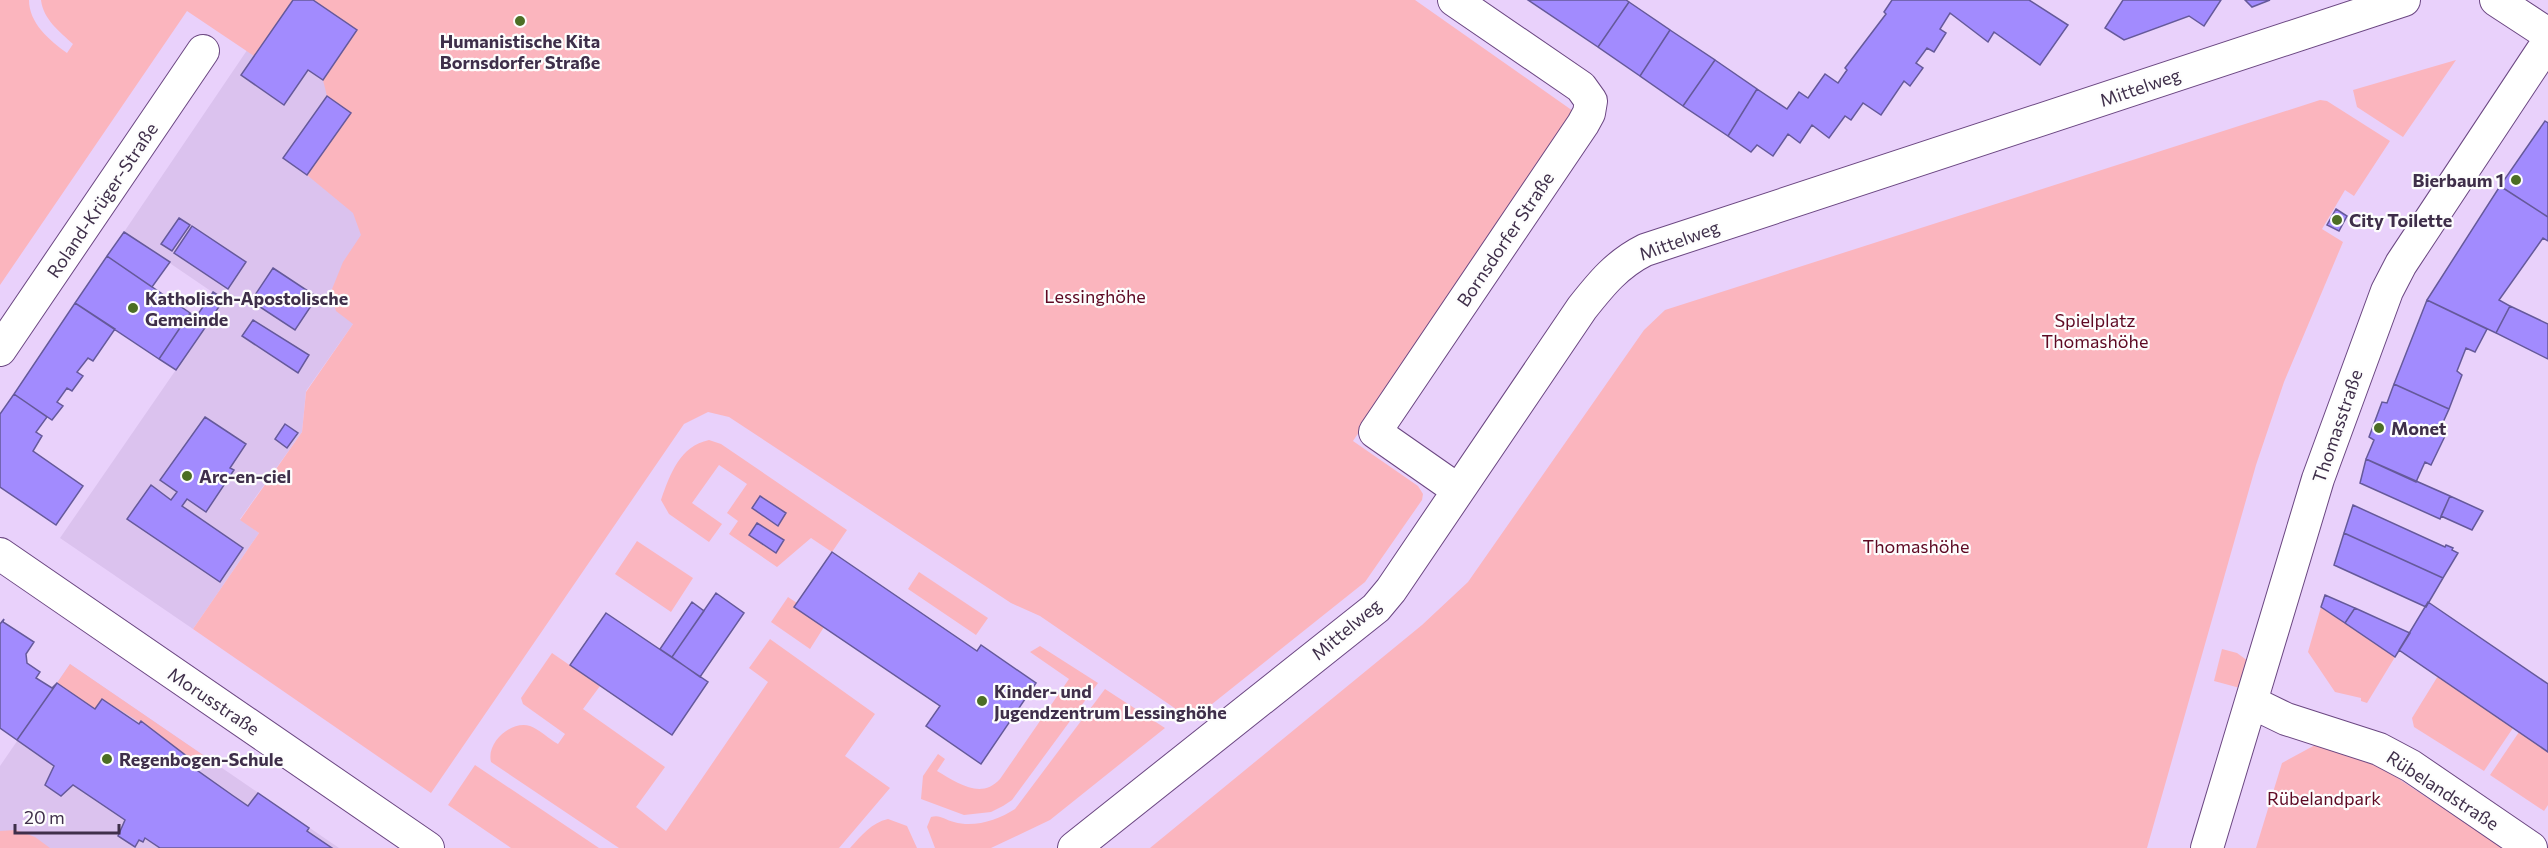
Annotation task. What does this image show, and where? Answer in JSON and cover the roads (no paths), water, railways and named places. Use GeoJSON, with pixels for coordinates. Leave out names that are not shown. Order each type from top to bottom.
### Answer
{"type":"FeatureCollection","features":[{"type":"Feature","properties":{"kind":"street","name":"Bornsdorfer Straße"},"geometry":{"type":"LineString","coordinates":[[1454,0],[1581,87],[1591,101],[1589,113],[1574,137],[1375,432],[1458,490]]}},
{"type":"Feature","properties":{"kind":"street","name":"Mittelweg"},"geometry":{"type":"LineString","coordinates":[[1074,848],[1376,608],[1582,308],[1608,276],[1637,254],[2404,0]]}},
{"type":"Feature","properties":{"kind":"street"},"geometry":{"type":"LineString","coordinates":[[2496,0],[2548,34]]}},
{"type":"Feature","properties":{"kind":"street","name":"Thomasstraße"},"geometry":{"type":"LineString","coordinates":[[2207,848],[2318,479],[2387,291],[2402,264],[2548,42]]}},
{"type":"Feature","properties":{"kind":"street","name":"Roland-Krüger-Straße"},"geometry":{"type":"LineString","coordinates":[[0,350],[203,51]]}},
{"type":"Feature","properties":{"kind":"street","name":"Morusstraße"},"geometry":{"type":"LineString","coordinates":[[0,555],[428,848]]}},
{"type":"Feature","properties":{"kind":"street","name":"Rübelandstraße"},"geometry":{"type":"LineString","coordinates":[[2251,702],[2286,719],[2379,749],[2411,766],[2531,848]]}},
{"type":"Feature","properties":{"kind":"place","name":"Humanistische Kita Bornsdorfer Straße"},"geometry":{"type":"Point","coordinates":[520,21]}},
{"type":"Feature","properties":{"kind":"place","name":"Bierbaum 1"},"geometry":{"type":"Point","coordinates":[2516,180]}},
{"type":"Feature","properties":{"kind":"place","name":"City Toilette"},"geometry":{"type":"Point","coordinates":[2337,220]}},
{"type":"Feature","properties":{"kind":"place","name":"Katholisch-Apostolische Gemeinde"},"geometry":{"type":"Point","coordinates":[133,308]}},
{"type":"Feature","properties":{"kind":"place","name":"Monet"},"geometry":{"type":"Point","coordinates":[2379,428]}},
{"type":"Feature","properties":{"kind":"place","name":"Arc-en-ciel"},"geometry":{"type":"Point","coordinates":[187,476]}},
{"type":"Feature","properties":{"kind":"place","name":"Kinder- und Jugendzentrum Lessinghöhe"},"geometry":{"type":"Point","coordinates":[982,701]}},
{"type":"Feature","properties":{"kind":"place","name":"Regenbogen-Schule"},"geometry":{"type":"Point","coordinates":[107,759]}},
{"type":"Feature","properties":{"kind":"park label","name":"Lessinghöhe"},"geometry":{"type":"Point","coordinates":[1095,296]}},
{"type":"Feature","properties":{"kind":"park label","name":"Spielplatz Thomashöhe"},"geometry":{"type":"Point","coordinates":[2095,330]}},
{"type":"Feature","properties":{"kind":"park label","name":"Thomashöhe"},"geometry":{"type":"Point","coordinates":[1916,546]}},
{"type":"Feature","properties":{"kind":"park label","name":"Rübelandpark"},"geometry":{"type":"Point","coordinates":[2324,798]}}]}
